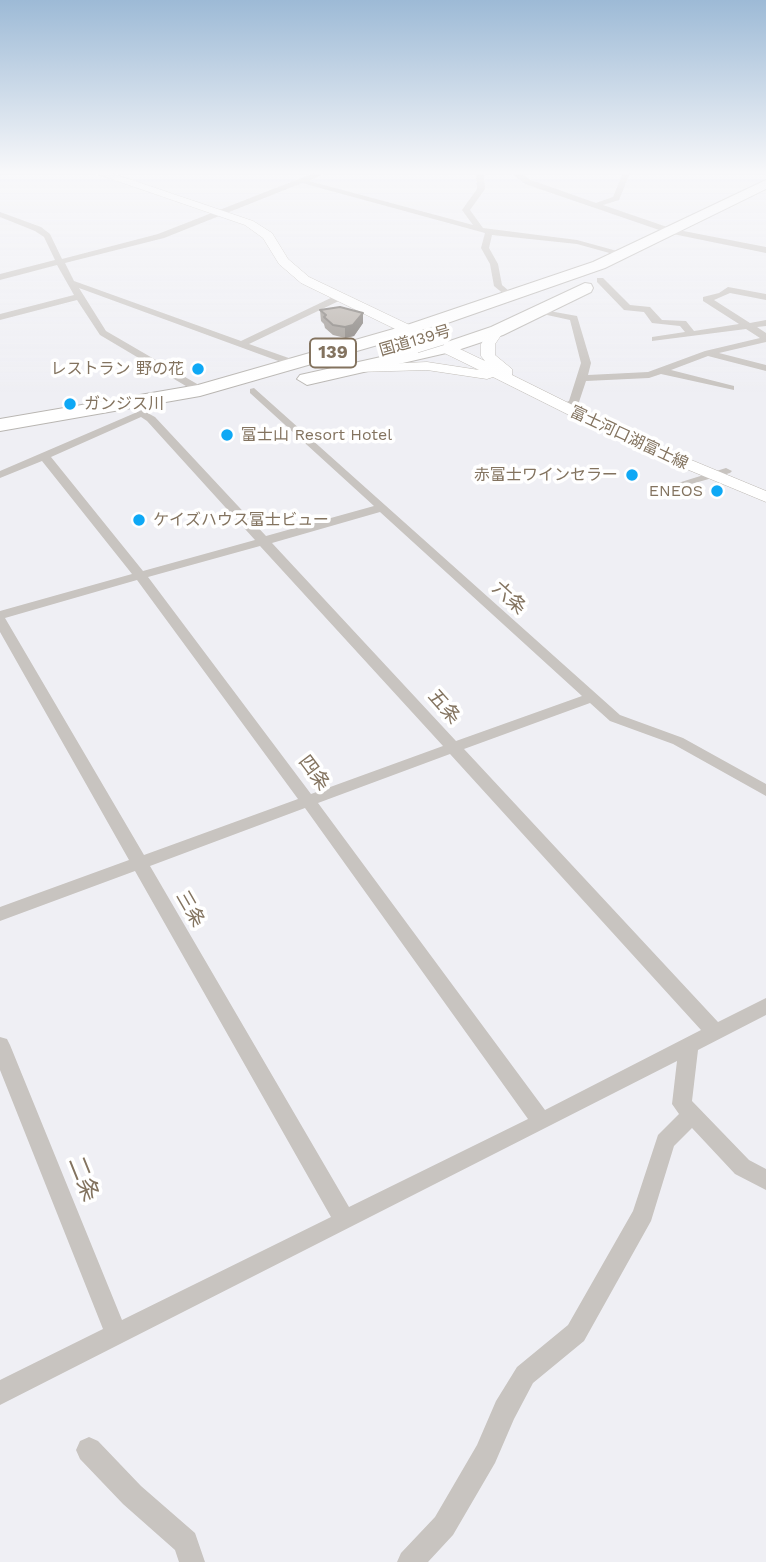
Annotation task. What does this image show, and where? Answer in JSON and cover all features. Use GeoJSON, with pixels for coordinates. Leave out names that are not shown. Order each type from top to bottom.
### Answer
{"type":"FeatureCollection","features":[{"type":"Feature","properties":{"kind":"highway","name":"国道139号"},"geometry":{"type":"LineString","coordinates":[[0,433],[107,416],[199,397],[412,336],[643,246]]}},
{"type":"Feature","properties":{"kind":"highway","name":"国道139号"},"geometry":{"type":"LineString","coordinates":[[0,425],[200,390],[412,336],[445,341],[649,252],[657,246]]}},
{"type":"Feature","properties":{"kind":"highway"},"geometry":{"type":"LineString","coordinates":[[107,416],[142,413],[254,391],[349,370],[445,341],[497,331],[541,311],[649,252]]}},
{"type":"Feature","properties":{"kind":"main road"},"geometry":{"type":"LineString","coordinates":[[273,246],[294,272],[412,336]]}},
{"type":"Feature","properties":{"kind":"main road"},"geometry":{"type":"LineString","coordinates":[[497,331],[488,344],[488,356],[501,368],[540,392]]}},
{"type":"Feature","properties":{"kind":"main road","name":"富士河口湖富士線"},"geometry":{"type":"LineString","coordinates":[[445,341],[540,392],[766,497]]}},
{"type":"Feature","properties":{"kind":"main road"},"geometry":{"type":"LineString","coordinates":[[349,370],[392,366],[459,369],[540,392]]}},
{"type":"Feature","properties":{"kind":"main road","name":"富士河口湖富士線"},"geometry":{"type":"LineString","coordinates":[[719,473],[766,487]]}},
{"type":"Feature","properties":{"kind":"street"},"geometry":{"type":"LineString","coordinates":[[53,246],[79,297],[103,333],[200,390]]}},
{"type":"Feature","properties":{"kind":"street"},"geometry":{"type":"LineString","coordinates":[[0,277],[124,246]]}},
{"type":"Feature","properties":{"kind":"street"},"geometry":{"type":"LineString","coordinates":[[485,246],[494,264],[498,286],[511,297]]}},
{"type":"Feature","properties":{"kind":"street"},"geometry":{"type":"LineString","coordinates":[[592,246],[624,254]]}},
{"type":"Feature","properties":{"kind":"street"},"geometry":{"type":"LineString","coordinates":[[745,246],[766,250]]}},
{"type":"Feature","properties":{"kind":"street"},"geometry":{"type":"LineString","coordinates":[[600,280],[627,308],[648,309],[655,321],[661,323],[683,323],[692,334]]}},
{"type":"Feature","properties":{"kind":"street"},"geometry":{"type":"LineString","coordinates":[[73,283],[296,364]]}},
{"type":"Feature","properties":{"kind":"street"},"geometry":{"type":"LineString","coordinates":[[766,297],[728,290],[722,295],[706,299],[766,338]]}},
{"type":"Feature","properties":{"kind":"street"},"geometry":{"type":"LineString","coordinates":[[0,317],[79,297]]}},
{"type":"Feature","properties":{"kind":"street"},"geometry":{"type":"LineString","coordinates":[[241,344],[340,297]]}},
{"type":"Feature","properties":{"kind":"street"},"geometry":{"type":"LineString","coordinates":[[541,311],[574,318],[576,322],[586,363],[582,378],[568,405]]}},
{"type":"Feature","properties":{"kind":"street"},"geometry":{"type":"LineString","coordinates":[[655,339],[766,323]]}},
{"type":"Feature","properties":{"kind":"street"},"geometry":{"type":"LineString","coordinates":[[582,378],[649,375],[708,353],[766,338]]}},
{"type":"Feature","properties":{"kind":"street"},"geometry":{"type":"LineString","coordinates":[[708,353],[766,368]]}},
{"type":"Feature","properties":{"kind":"street"},"geometry":{"type":"LineString","coordinates":[[662,371],[730,388]]}},
{"type":"Feature","properties":{"kind":"street","name":"六条"},"geometry":{"type":"LineString","coordinates":[[254,391],[589,698],[615,718],[678,741],[766,791]]}},
{"type":"Feature","properties":{"kind":"street"},"geometry":{"type":"LineString","coordinates":[[0,475],[142,413]]}},
{"type":"Feature","properties":{"kind":"street","name":"五条"},"geometry":{"type":"LineString","coordinates":[[142,413],[265,540],[713,1031]]}},
{"type":"Feature","properties":{"kind":"street","name":"四条"},"geometry":{"type":"LineString","coordinates":[[44,456],[140,575],[542,1122]]}},
{"type":"Feature","properties":{"kind":"street"},"geometry":{"type":"LineString","coordinates":[[684,483],[719,473]]}},
{"type":"Feature","properties":{"kind":"street"},"geometry":{"type":"LineString","coordinates":[[0,618],[140,575],[381,508]]}},
{"type":"Feature","properties":{"kind":"street","name":"三条"},"geometry":{"type":"LineString","coordinates":[[0,618],[344,1219]]}},
{"type":"Feature","properties":{"kind":"street"},"geometry":{"type":"LineString","coordinates":[[0,914],[589,698]]}},
{"type":"Feature","properties":{"kind":"street"},"geometry":{"type":"LineString","coordinates":[[0,1393],[542,1122],[713,1031],[766,1006]]}},
{"type":"Feature","properties":{"kind":"street"},"geometry":{"type":"LineString","coordinates":[[689,1044],[682,1104],[741,1167],[766,1180]]}},
{"type":"Feature","properties":{"kind":"street","name":"二条"},"geometry":{"type":"LineString","coordinates":[[0,1045],[116,1333]]}},
{"type":"Feature","properties":{"kind":"street"},"geometry":{"type":"LineString","coordinates":[[410,1562],[444,1527],[486,1454],[505,1410],[525,1375],[576,1333],[643,1214],[664,1140],[692,1115]]}},
{"type":"Feature","properties":{"kind":"street"},"geometry":{"type":"LineString","coordinates":[[89,1450],[132,1495],[186,1542],[192,1562]]}},
{"type":"Feature","properties":{"kind":"building"},"geometry":{"type":"Polygon","coordinates":[[[340,307],[363,313],[353,325],[345,327],[333,325],[320,310],[340,307]]]}},
{"type":"Feature","properties":{"kind":"place","name":"レストラン 野の花"},"geometry":{"type":"Point","coordinates":[198,369]}},
{"type":"Feature","properties":{"kind":"place","name":"ガンジス川"},"geometry":{"type":"Point","coordinates":[70,404]}},
{"type":"Feature","properties":{"kind":"place","name":"富士山 Resort Hotel"},"geometry":{"type":"Point","coordinates":[227,435]}},
{"type":"Feature","properties":{"kind":"place","name":"赤富士ワインセラー"},"geometry":{"type":"Point","coordinates":[632,475]}},
{"type":"Feature","properties":{"kind":"place","name":"ENEOS"},"geometry":{"type":"Point","coordinates":[717,491]}},
{"type":"Feature","properties":{"kind":"place","name":"ケイズハウス富士ビュー"},"geometry":{"type":"Point","coordinates":[139,520]}}]}
